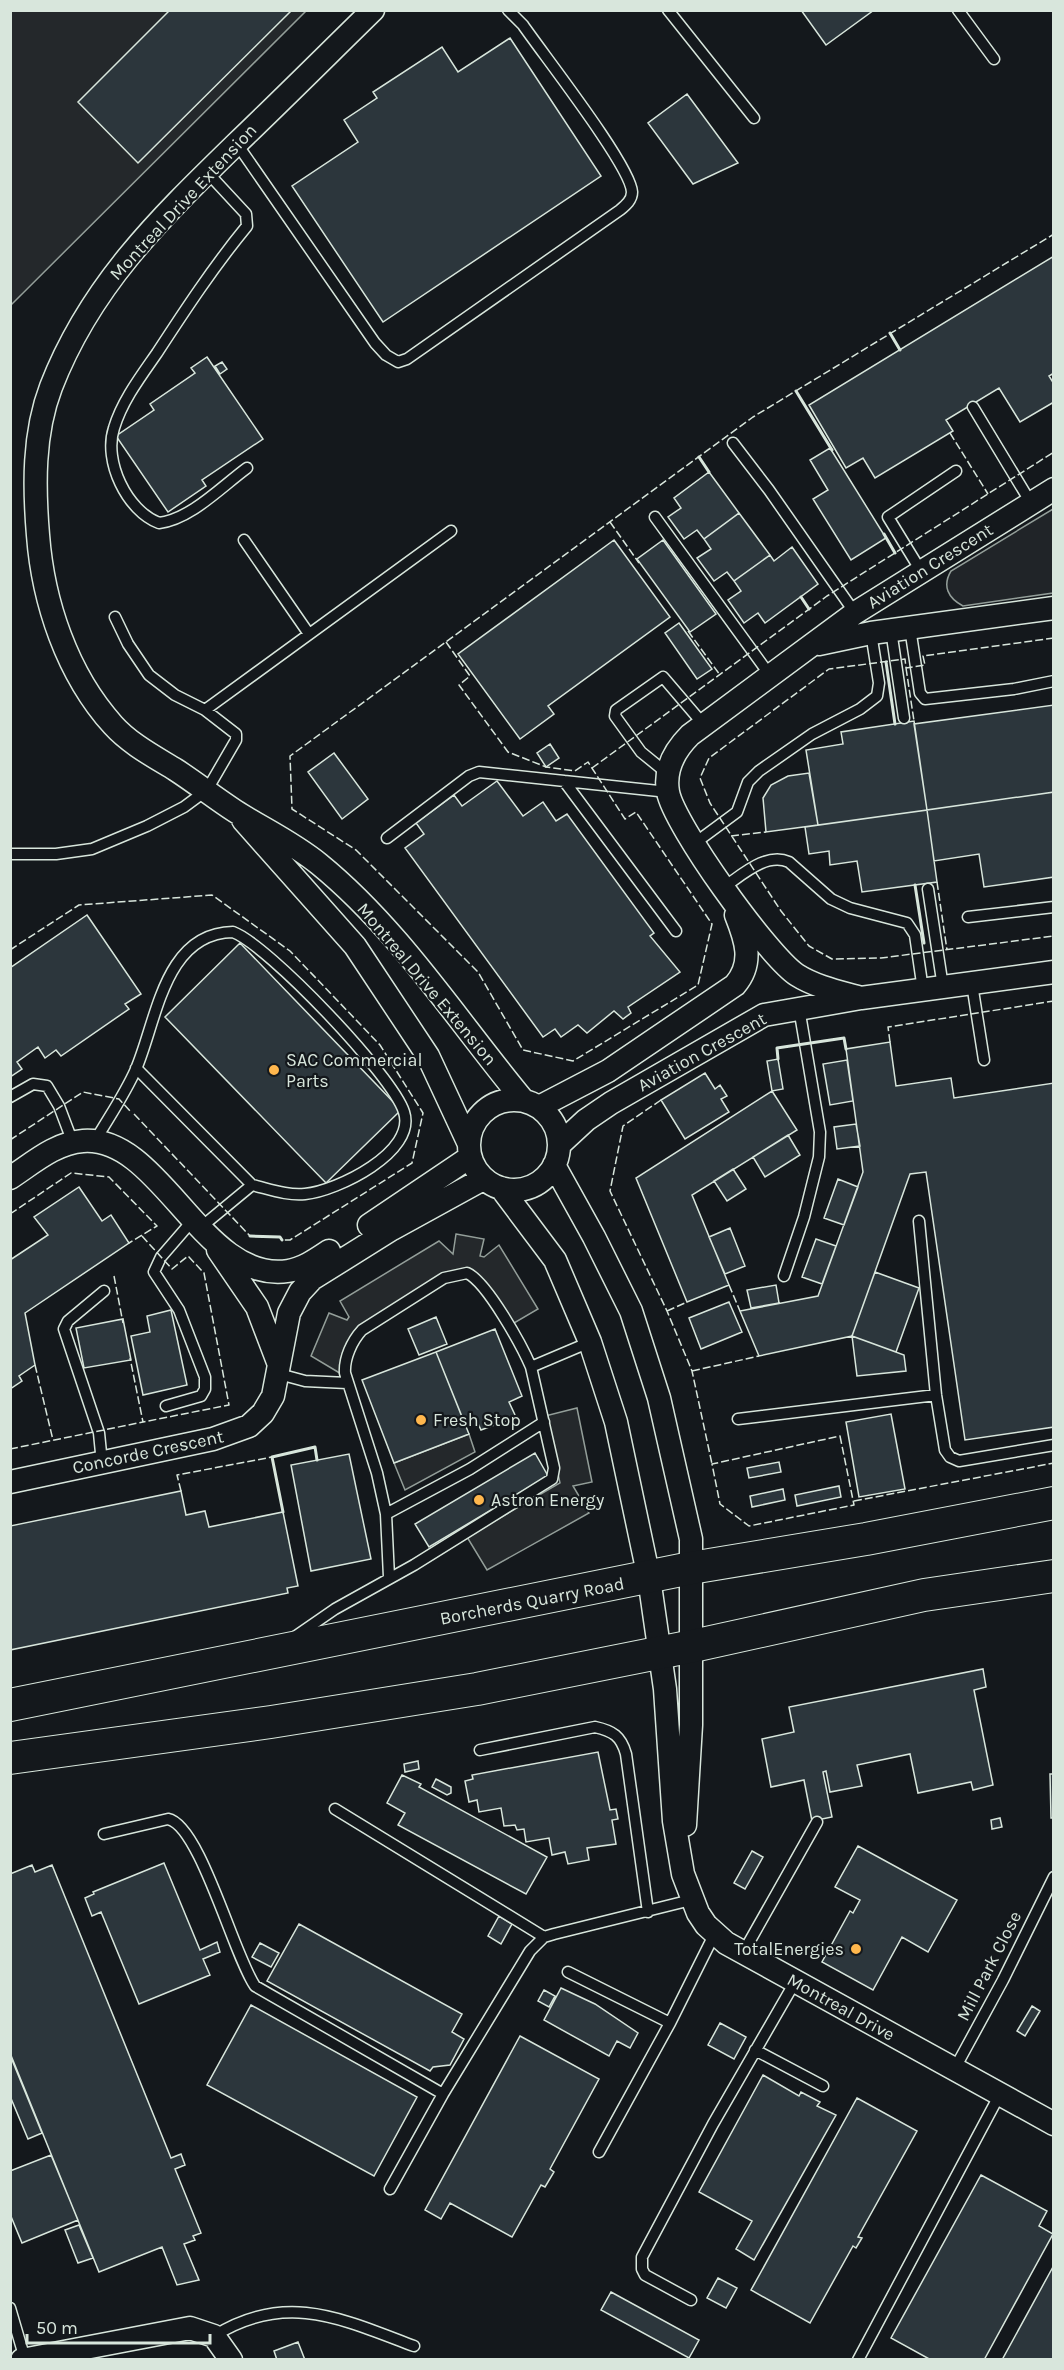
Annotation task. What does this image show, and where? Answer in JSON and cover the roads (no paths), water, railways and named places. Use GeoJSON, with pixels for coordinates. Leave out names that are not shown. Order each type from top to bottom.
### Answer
{"type":"FeatureCollection","features":[{"type":"Feature","properties":{"kind":"main road","name":"Borcherds Quarry Road"},"geometry":{"type":"LineString","coordinates":[[10,1705],[691,1568],[866,1539],[1053,1503]]}},
{"type":"Feature","properties":{"kind":"main road"},"geometry":{"type":"LineString","coordinates":[[10,1758],[271,1722],[477,1689],[693,1646],[924,1595],[1053,1576]]}},
{"type":"Feature","properties":{"kind":"street","name":"Montreal Drive Extension"},"geometry":{"type":"LineString","coordinates":[[373,10],[207,172],[130,252],[107,282],[80,326],[50,389],[41,425],[36,466],[36,510],[46,592],[67,652],[84,684],[115,728],[237,812],[271,829],[296,846],[352,894],[405,953],[532,1104]]}},
{"type":"Feature","properties":{"kind":"street","name":"Aviation Crescent"},"geometry":{"type":"LineString","coordinates":[[861,998],[809,982],[782,963],[726,891],[674,812],[668,783],[673,756],[690,735],[808,646],[855,613],[1053,489]]}},
{"type":"Feature","properties":{"kind":"street","name":"Aviation Crescent"},"geometry":{"type":"LineString","coordinates":[[808,646],[891,630],[1053,608]]}},
{"type":"Feature","properties":{"kind":"street","name":"Montreal Drive Extension"},"geometry":{"type":"LineString","coordinates":[[237,812],[325,910],[361,955],[428,1056],[469,1150]]}},
{"type":"Feature","properties":{"kind":"street","name":"Aviation Crescent"},"geometry":{"type":"LineString","coordinates":[[532,1104],[608,1071],[735,986],[744,976],[748,958],[726,891]]}},
{"type":"Feature","properties":{"kind":"street","name":"Aviation Crescent"},"geometry":{"type":"LineString","coordinates":[[557,1155],[586,1120],[611,1103],[764,1015],[861,998],[1053,972]]}},
{"type":"Feature","properties":{"kind":"street"},"geometry":{"type":"LineString","coordinates":[[649,1578],[616,1422],[590,1342],[555,1260],[492,1184],[469,1150],[471,1130],[486,1109],[511,1100],[532,1104],[553,1123],[557,1155],[631,1311],[659,1398],[691,1539],[691,1568]]}},
{"type":"Feature","properties":{"kind":"street"},"geometry":{"type":"LineString","coordinates":[[10,1178],[48,1152],[84,1142],[116,1146],[127,1153],[200,1228],[257,1307],[279,1369]]}},
{"type":"Feature","properties":{"kind":"street"},"geometry":{"type":"LineString","coordinates":[[200,1228],[255,1267],[271,1271],[288,1271],[317,1259],[469,1150]]}},
{"type":"Feature","properties":{"kind":"street"},"geometry":{"type":"LineString","coordinates":[[492,1184],[527,1189],[539,1183],[557,1155]]}},
{"type":"Feature","properties":{"kind":"street","name":"Concorde Crescent"},"geometry":{"type":"LineString","coordinates":[[10,1482],[213,1440],[249,1426],[268,1405],[279,1369],[292,1306],[312,1279],[392,1228],[492,1184]]}},
{"type":"Feature","properties":{"kind":"street","name":"Montreal Drive"},"geometry":{"type":"LineString","coordinates":[[680,1847],[688,1798],[693,1646],[691,1568]]}},
{"type":"Feature","properties":{"kind":"street","name":"Montreal Drive"},"geometry":{"type":"LineString","coordinates":[[649,1578],[665,1689],[674,1821],[683,1874],[691,1899],[706,1925],[743,1953],[1053,2124]]}},
{"type":"Feature","properties":{"kind":"street"},"geometry":{"type":"LineString","coordinates":[[24,2359],[190,2328],[214,2336],[231,2360]]}},
{"type":"Feature","properties":{"kind":"lane"},"geometry":{"type":"LineString","coordinates":[[237,144],[375,343],[398,362],[407,358],[620,210],[629,202],[632,193],[622,165],[523,25],[508,10]]}},
{"type":"Feature","properties":{"kind":"lane"},"geometry":{"type":"LineString","coordinates":[[668,10],[753,118]]}},
{"type":"Feature","properties":{"kind":"lane"},"geometry":{"type":"LineString","coordinates":[[958,10],[994,58]]}},
{"type":"Feature","properties":{"kind":"lane"},"geometry":{"type":"LineString","coordinates":[[207,172],[246,213],[247,226],[142,374],[113,429],[111,447],[116,469],[128,497],[140,513],[159,523],[172,521],[185,514],[247,468]]}},
{"type":"Feature","properties":{"kind":"lane"},"geometry":{"type":"LineString","coordinates":[[973,407],[1031,503]]}},
{"type":"Feature","properties":{"kind":"lane"},"geometry":{"type":"LineString","coordinates":[[733,443],[855,613]]}},
{"type":"Feature","properties":{"kind":"lane"},"geometry":{"type":"LineString","coordinates":[[921,571],[888,517],[956,471]]}},
{"type":"Feature","properties":{"kind":"lane"},"geometry":{"type":"LineString","coordinates":[[655,517],[769,675]]}},
{"type":"Feature","properties":{"kind":"lane"},"geometry":{"type":"LineString","coordinates":[[206,710],[451,531]]}},
{"type":"Feature","properties":{"kind":"lane"},"geometry":{"type":"LineString","coordinates":[[244,540],[309,634]]}},
{"type":"Feature","properties":{"kind":"lane"},"geometry":{"type":"LineString","coordinates":[[10,854],[56,854],[103,846],[184,807],[207,790],[237,737],[206,710],[170,692],[149,675],[128,644],[115,617]]}},
{"type":"Feature","properties":{"kind":"lane"},"geometry":{"type":"LineString","coordinates":[[891,630],[920,693],[925,699],[1014,689],[1053,681]]}},
{"type":"Feature","properties":{"kind":"lane"},"geometry":{"type":"LineString","coordinates":[[891,630],[903,718]]}},
{"type":"Feature","properties":{"kind":"lane"},"geometry":{"type":"LineString","coordinates":[[695,843],[737,813],[748,782],[759,771],[812,734],[860,709],[877,696],[891,630]]}},
{"type":"Feature","properties":{"kind":"lane"},"geometry":{"type":"LineString","coordinates":[[668,783],[640,752],[615,716],[616,710],[663,676],[704,725]]}},
{"type":"Feature","properties":{"kind":"lane"},"geometry":{"type":"LineString","coordinates":[[387,838],[469,776],[479,772],[564,782],[668,783]]}},
{"type":"Feature","properties":{"kind":"lane"},"geometry":{"type":"LineString","coordinates":[[564,782],[676,931]]}},
{"type":"Feature","properties":{"kind":"lane"},"geometry":{"type":"LineString","coordinates":[[726,891],[768,860],[781,859],[789,862],[840,904],[907,923],[915,935],[933,989]]}},
{"type":"Feature","properties":{"kind":"lane"},"geometry":{"type":"LineString","coordinates":[[928,890],[933,989]]}},
{"type":"Feature","properties":{"kind":"lane"},"geometry":{"type":"LineString","coordinates":[[968,917],[1053,907]]}},
{"type":"Feature","properties":{"kind":"lane"},"geometry":{"type":"LineString","coordinates":[[10,1097],[33,1084],[47,1086],[84,1142],[136,1068],[162,990],[174,967],[195,945],[210,936],[233,932],[245,937],[316,1001],[398,1099],[404,1112],[405,1130],[385,1157],[329,1190],[303,1195],[252,1185],[136,1068]]}},
{"type":"Feature","properties":{"kind":"lane"},"geometry":{"type":"LineString","coordinates":[[972,984],[984,1060]]}},
{"type":"Feature","properties":{"kind":"lane"},"geometry":{"type":"LineString","coordinates":[[784,1276],[804,1216],[819,1157],[820,1132],[800,1008]]}},
{"type":"Feature","properties":{"kind":"lane"},"geometry":{"type":"LineString","coordinates":[[166,1406],[201,1396],[205,1389],[205,1377],[179,1310],[154,1272],[161,1257],[252,1185]]}},
{"type":"Feature","properties":{"kind":"lane"},"geometry":{"type":"LineString","coordinates":[[919,1221],[941,1439],[950,1457],[958,1461],[1053,1445]]}},
{"type":"Feature","properties":{"kind":"lane"},"geometry":{"type":"LineString","coordinates":[[275,1651],[311,1624],[389,1577],[414,1565],[552,1479],[554,1468],[544,1422],[531,1367],[522,1345],[482,1286],[472,1276],[460,1272],[444,1278],[362,1330],[347,1357],[345,1368],[347,1383],[377,1473],[386,1514],[389,1577]]}},
{"type":"Feature","properties":{"kind":"lane"},"geometry":{"type":"LineString","coordinates":[[102,1463],[99,1433],[64,1329],[68,1321],[104,1291]]}},
{"type":"Feature","properties":{"kind":"lane"},"geometry":{"type":"LineString","coordinates":[[531,1367],[590,1342]]}},
{"type":"Feature","properties":{"kind":"lane"},"geometry":{"type":"LineString","coordinates":[[279,1369],[305,1381],[347,1383]]}},
{"type":"Feature","properties":{"kind":"lane"},"geometry":{"type":"LineString","coordinates":[[738,1419],[936,1395]]}},
{"type":"Feature","properties":{"kind":"lane"},"geometry":{"type":"LineString","coordinates":[[386,1514],[470,1469],[544,1422]]}},
{"type":"Feature","properties":{"kind":"lane"},"geometry":{"type":"LineString","coordinates":[[480,1750],[595,1727],[609,1730],[618,1736],[626,1754],[648,1912]]}},
{"type":"Feature","properties":{"kind":"lane"},"geometry":{"type":"LineString","coordinates":[[335,1809],[544,1937]]}},
{"type":"Feature","properties":{"kind":"lane"},"geometry":{"type":"LineString","coordinates":[[104,1834],[168,1819],[176,1820],[188,1834],[222,1907],[247,1974],[255,1986],[443,2094]]}},
{"type":"Feature","properties":{"kind":"lane"},"geometry":{"type":"LineString","coordinates":[[743,1953],[817,1822]]}},
{"type":"Feature","properties":{"kind":"lane","name":"Mill Park Close"},"geometry":{"type":"LineString","coordinates":[[954,2070],[1003,1980],[1053,1877]]}},
{"type":"Feature","properties":{"kind":"lane"},"geometry":{"type":"LineString","coordinates":[[390,2189],[514,1974],[530,1951],[544,1937],[648,1912],[691,1899]]}},
{"type":"Feature","properties":{"kind":"lane"},"geometry":{"type":"LineString","coordinates":[[599,2152],[670,2023],[714,1933]]}},
{"type":"Feature","properties":{"kind":"lane"},"geometry":{"type":"LineString","coordinates":[[568,1972],[670,2023]]}},
{"type":"Feature","properties":{"kind":"lane"},"geometry":{"type":"LineString","coordinates":[[691,2300],[645,2275],[642,2269],[642,2257],[755,2050],[795,1982]]}},
{"type":"Feature","properties":{"kind":"lane"},"geometry":{"type":"LineString","coordinates":[[755,2050],[823,2086]]}},
{"type":"Feature","properties":{"kind":"lane"},"geometry":{"type":"LineString","coordinates":[[858,2360],[1000,2094]]}},
{"type":"Feature","properties":{"kind":"lane"},"geometry":{"type":"LineString","coordinates":[[10,2308],[24,2359]]}},
{"type":"Feature","properties":{"kind":"lane"},"geometry":{"type":"LineString","coordinates":[[214,2336],[256,2315],[306,2313],[344,2320],[414,2346]]}},
{"type":"Feature","properties":{"kind":"place","name":"SAC Commercial Parts"},"geometry":{"type":"Point","coordinates":[274,1070]}},
{"type":"Feature","properties":{"kind":"place","name":"Fresh Stop"},"geometry":{"type":"Point","coordinates":[421,1420]}},
{"type":"Feature","properties":{"kind":"place","name":"Astron Energy"},"geometry":{"type":"Point","coordinates":[479,1500]}},
{"type":"Feature","properties":{"kind":"place","name":"TotalEnergies"},"geometry":{"type":"Point","coordinates":[856,1949]}}]}
